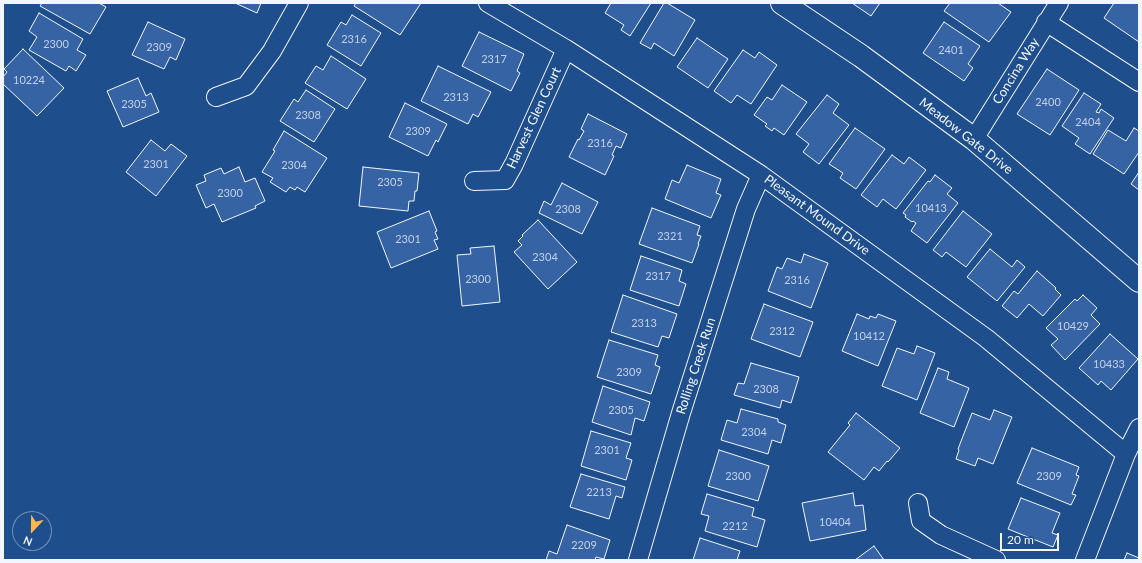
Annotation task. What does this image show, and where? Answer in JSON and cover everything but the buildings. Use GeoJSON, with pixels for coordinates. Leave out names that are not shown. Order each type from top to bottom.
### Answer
{"type":"FeatureCollection","features":[{"type":"Feature","properties":{"kind":"street"},"geometry":{"type":"LineString","coordinates":[[216,97],[246,86],[272,51],[299,3]]}},
{"type":"Feature","properties":{"kind":"street","name":"Pleasant Mound Drive"},"geometry":{"type":"LineString","coordinates":[[488,3],[566,49],[762,175],[986,338],[1126,454]]}},
{"type":"Feature","properties":{"kind":"street","name":"Meadow Gate Drive"},"geometry":{"type":"LineString","coordinates":[[782,3],[861,56],[974,139],[1139,281]]}},
{"type":"Feature","properties":{"kind":"street","name":"Concina Way"},"geometry":{"type":"LineString","coordinates":[[974,139],[1059,3]]}},
{"type":"Feature","properties":{"kind":"street"},"geometry":{"type":"LineString","coordinates":[[1046,22],[1139,82]]}},
{"type":"Feature","properties":{"kind":"street","name":"Harvest Glen Court"},"geometry":{"type":"LineString","coordinates":[[474,181],[505,180],[514,164],[566,49]]}},
{"type":"Feature","properties":{"kind":"street","name":"Rolling Creek Run"},"geometry":{"type":"LineString","coordinates":[[638,560],[681,413],[746,209],[762,175]]}},
{"type":"Feature","properties":{"kind":"street"},"geometry":{"type":"LineString","coordinates":[[1085,560],[1126,454],[1139,428]]}},
{"type":"Feature","properties":{"kind":"street"},"geometry":{"type":"LineString","coordinates":[[918,503],[921,522],[941,535],[996,560]]}}]}
